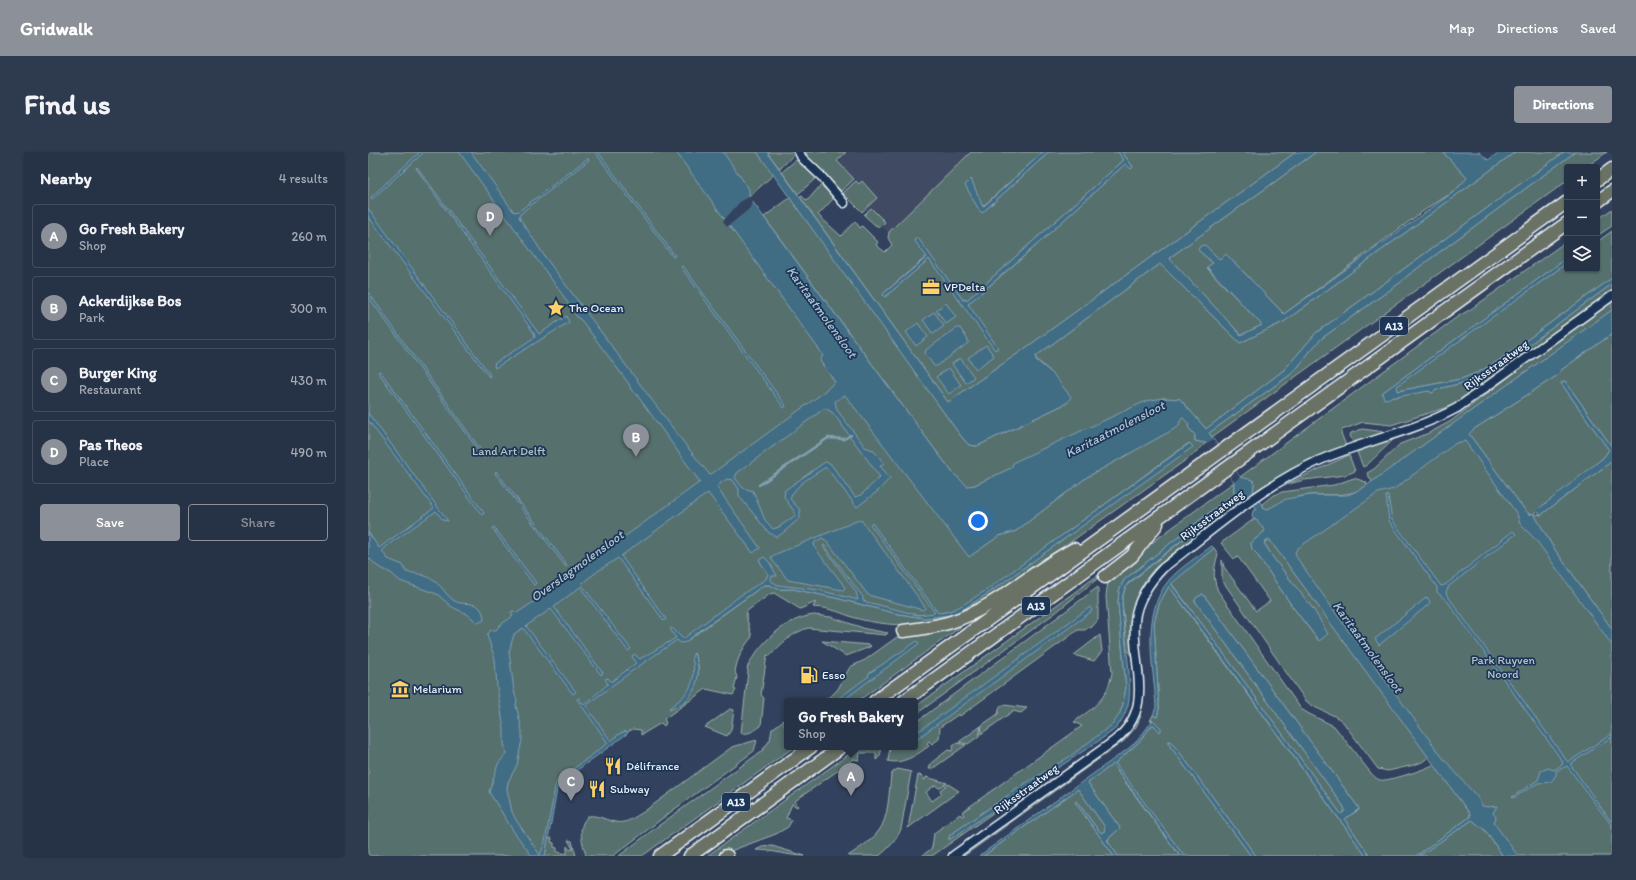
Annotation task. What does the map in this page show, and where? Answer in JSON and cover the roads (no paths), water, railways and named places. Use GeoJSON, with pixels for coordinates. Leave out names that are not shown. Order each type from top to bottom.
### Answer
{"type":"FeatureCollection","features":[{"type":"Feature","properties":{"kind":"highway"},"geometry":{"type":"LineString","coordinates":[[1600,178],[1612,169]]}},
{"type":"Feature","properties":{"kind":"highway"},"geometry":{"type":"LineString","coordinates":[[1600,200],[1612,191]]}},
{"type":"Feature","properties":{"kind":"highway","name":"A13"},"geometry":{"type":"LineString","coordinates":[[879,698],[1564,204]]}},
{"type":"Feature","properties":{"kind":"highway","name":"A13"},"geometry":{"type":"LineString","coordinates":[[908,698],[1564,225]]}},
{"type":"Feature","properties":{"kind":"highway","name":"A13"},"geometry":{"type":"LineString","coordinates":[[1105,577],[1132,556],[1168,511]]}},
{"type":"Feature","properties":{"kind":"highway","name":"A13"},"geometry":{"type":"LineString","coordinates":[[903,631],[934,627],[967,615],[1016,588],[1058,558],[1113,530]]}},
{"type":"Feature","properties":{"kind":"highway","name":"A13"},"geometry":{"type":"LineString","coordinates":[[660,856],[807,750]]}},
{"type":"Feature","properties":{"kind":"highway","name":"A13"},"geometry":{"type":"LineString","coordinates":[[690,856],[837,750]]}},
{"type":"Feature","properties":{"kind":"street"},"geometry":{"type":"LineString","coordinates":[[799,152],[802,158],[821,176],[844,203]]}},
{"type":"Feature","properties":{"kind":"street","name":"Rijksstraatweg"},"geometry":{"type":"LineString","coordinates":[[953,856],[1124,733],[1133,719],[1139,700],[1135,621],[1139,605],[1148,587],[1155,576],[1163,568],[1254,499],[1319,461],[1390,434],[1413,428],[1457,408],[1612,296]]}},
{"type":"Feature","properties":{"kind":"water"},"geometry":{"type":"Polygon","coordinates":[[[420,152],[424,152],[372,199],[371,197],[420,152]]]}},
{"type":"Feature","properties":{"kind":"water","name":"Karitaatmolensloot"},"geometry":{"type":"Polygon","coordinates":[[[459,152],[471,152],[514,212],[519,211],[588,158],[589,160],[521,213],[519,217],[545,257],[684,443],[710,475],[820,395],[835,382],[820,361],[823,355],[676,152],[723,152],[749,189],[749,197],[933,447],[953,473],[967,486],[975,485],[1011,468],[1014,462],[1146,401],[1163,398],[1180,399],[1206,429],[1284,370],[1316,333],[1564,152],[1575,152],[1407,276],[1401,282],[1322,338],[1294,372],[1209,433],[1240,477],[1253,480],[1253,492],[1264,508],[1268,509],[1286,499],[1311,495],[1348,495],[1363,488],[1612,310],[1612,334],[1561,370],[1558,375],[1474,429],[1469,434],[1524,509],[1529,514],[1534,514],[1553,547],[1612,629],[1612,645],[1536,540],[1520,524],[1517,514],[1465,441],[1456,443],[1394,489],[1378,493],[1298,548],[1295,552],[1297,558],[1352,636],[1360,645],[1367,646],[1373,655],[1372,662],[1443,758],[1478,798],[1482,806],[1497,806],[1493,813],[1496,817],[1494,823],[1518,856],[1503,856],[1484,829],[1472,820],[1419,856],[1416,856],[1470,817],[1470,814],[1269,539],[1264,543],[1274,559],[1314,610],[1328,634],[1319,641],[1292,606],[1257,554],[1252,549],[1251,543],[1265,531],[1252,516],[1253,511],[1257,509],[1247,496],[1243,499],[1234,497],[1234,482],[1206,443],[1195,441],[1195,435],[1188,427],[1189,424],[1183,418],[1181,419],[1178,427],[1087,477],[1016,531],[999,536],[969,557],[845,395],[835,401],[837,410],[865,447],[873,450],[884,463],[880,466],[890,478],[878,491],[857,507],[826,467],[805,480],[792,494],[790,499],[800,510],[800,518],[777,537],[769,533],[739,496],[739,489],[733,480],[727,479],[718,485],[718,489],[760,548],[753,553],[708,493],[621,556],[666,619],[664,621],[618,558],[581,584],[631,649],[628,651],[580,587],[554,607],[603,673],[601,675],[551,609],[526,626],[576,692],[573,694],[523,628],[514,634],[509,652],[522,739],[517,765],[508,782],[507,789],[512,812],[516,820],[540,855],[545,842],[556,782],[608,743],[577,699],[579,698],[584,705],[608,684],[605,679],[608,678],[611,682],[636,663],[632,656],[634,654],[640,659],[676,638],[670,629],[672,628],[683,639],[741,595],[766,579],[768,574],[759,560],[764,557],[770,563],[777,576],[771,576],[771,581],[778,585],[818,590],[858,600],[856,592],[823,546],[824,545],[863,597],[863,601],[918,615],[935,613],[870,524],[872,523],[938,613],[945,612],[963,605],[985,591],[1190,443],[1193,447],[987,594],[962,610],[950,615],[924,618],[894,613],[793,589],[778,589],[770,585],[764,585],[686,642],[681,643],[677,640],[665,648],[619,680],[586,706],[611,741],[619,734],[626,731],[628,733],[558,784],[545,856],[532,856],[514,832],[489,792],[498,764],[506,754],[504,729],[497,687],[495,659],[487,635],[491,630],[496,630],[500,625],[513,616],[511,612],[513,611],[517,613],[541,597],[538,590],[540,589],[544,595],[700,482],[637,395],[631,390],[629,384],[582,321],[577,317],[459,152]],[[825,408],[737,473],[735,478],[743,488],[753,491],[765,520],[773,529],[779,527],[796,515],[784,497],[785,490],[825,462],[830,463],[855,497],[861,495],[880,477],[833,413],[825,408]]]}},
{"type":"Feature","properties":{"kind":"water"},"geometry":{"type":"Polygon","coordinates":[[[595,152],[598,152],[675,256],[673,257],[595,152]]]}},
{"type":"Feature","properties":{"kind":"water"},"geometry":{"type":"Polygon","coordinates":[[[757,152],[767,152],[948,402],[1020,352],[1296,152],[1316,152],[1169,258],[1241,335],[1262,325],[1207,267],[1213,263],[1198,250],[1200,246],[1205,245],[1220,260],[1226,254],[1284,314],[1455,191],[1467,178],[1443,152],[1479,152],[1488,160],[1500,152],[1515,152],[1285,321],[1240,343],[1160,264],[1036,356],[1036,360],[1053,374],[1071,397],[1067,403],[977,446],[969,445],[960,435],[757,152]]]}},
{"type":"Feature","properties":{"kind":"water"},"geometry":{"type":"Polygon","coordinates":[[[1043,152],[1049,152],[982,213],[979,210],[965,185],[971,179],[983,207],[1043,152]]]}},
{"type":"Feature","properties":{"kind":"water"},"geometry":{"type":"Polygon","coordinates":[[[1118,152],[1122,152],[1133,167],[1131,169],[1125,164],[1040,242],[968,304],[998,348],[995,350],[929,259],[885,297],[883,294],[927,257],[914,240],[918,238],[963,300],[967,300],[1124,160],[1118,152]]]}},
{"type":"Feature","properties":{"kind":"water"},"geometry":{"type":"Polygon","coordinates":[[[417,167],[539,334],[566,316],[569,322],[495,368],[494,364],[535,337],[534,333],[416,168],[417,167]]]}},
{"type":"Feature","properties":{"kind":"water"},"geometry":{"type":"Polygon","coordinates":[[[368,208],[480,361],[490,375],[489,377],[368,216],[368,208]]]}},
{"type":"Feature","properties":{"kind":"water"},"geometry":{"type":"Polygon","coordinates":[[[1564,260],[1564,265],[1397,386],[1398,391],[1461,379],[1479,372],[1498,361],[1612,278],[1612,284],[1500,366],[1470,381],[1438,389],[1432,393],[1429,391],[1384,399],[1382,393],[1564,260]]]}},
{"type":"Feature","properties":{"kind":"water"},"geometry":{"type":"Polygon","coordinates":[[[683,266],[786,406],[784,408],[681,267],[683,266]]]}},
{"type":"Feature","properties":{"kind":"water"},"geometry":{"type":"Polygon","coordinates":[[[368,292],[485,456],[484,458],[368,296],[368,292]]]}},
{"type":"Feature","properties":{"kind":"water"},"geometry":{"type":"Polygon","coordinates":[[[946,303],[956,317],[946,324],[936,310],[946,303]]]}},
{"type":"Feature","properties":{"kind":"water"},"geometry":{"type":"Polygon","coordinates":[[[934,312],[944,326],[933,334],[923,320],[934,312]]]}},
{"type":"Feature","properties":{"kind":"water"},"geometry":{"type":"Polygon","coordinates":[[[918,323],[928,337],[916,346],[906,332],[918,323]]]}},
{"type":"Feature","properties":{"kind":"water"},"geometry":{"type":"Polygon","coordinates":[[[957,328],[960,328],[968,340],[968,343],[937,366],[934,366],[925,353],[926,350],[957,328]]]}},
{"type":"Feature","properties":{"kind":"water"},"geometry":{"type":"Polygon","coordinates":[[[986,345],[994,356],[976,369],[968,358],[986,345]]]}},
{"type":"Feature","properties":{"kind":"water"},"geometry":{"type":"Polygon","coordinates":[[[960,358],[974,377],[966,383],[952,364],[960,358]]]}},
{"type":"Feature","properties":{"kind":"water"},"geometry":{"type":"Polygon","coordinates":[[[949,368],[961,385],[949,394],[936,377],[949,368]]]}},
{"type":"Feature","properties":{"kind":"water"},"geometry":{"type":"Polygon","coordinates":[[[380,371],[484,513],[482,515],[378,372],[380,371]]]}},
{"type":"Feature","properties":{"kind":"water"},"geometry":{"type":"Polygon","coordinates":[[[1565,381],[1612,447],[1612,461],[1541,515],[1537,511],[1541,507],[1603,458],[1609,450],[1561,383],[1565,381]]]}},
{"type":"Feature","properties":{"kind":"water"},"geometry":{"type":"Polygon","coordinates":[[[368,413],[448,521],[443,520],[436,511],[388,545],[382,551],[388,559],[403,565],[406,572],[430,578],[453,600],[476,605],[483,613],[484,620],[478,623],[467,614],[452,607],[437,594],[400,581],[391,573],[377,566],[368,557],[368,532],[379,548],[434,508],[368,420],[368,413]]]}},
{"type":"Feature","properties":{"kind":"water"},"geometry":{"type":"Polygon","coordinates":[[[496,471],[565,562],[566,567],[495,473],[496,471]]]}},
{"type":"Feature","properties":{"kind":"water"},"geometry":{"type":"Polygon","coordinates":[[[1386,496],[1388,496],[1392,520],[1441,586],[1445,585],[1513,531],[1516,534],[1449,586],[1446,592],[1568,762],[1612,734],[1612,737],[1570,764],[1612,823],[1612,826],[1567,766],[1556,771],[1556,775],[1551,782],[1538,783],[1513,798],[1512,797],[1538,780],[1541,771],[1548,768],[1554,770],[1562,765],[1563,762],[1448,602],[1437,592],[1437,587],[1389,521],[1386,496]]]}},
{"type":"Feature","properties":{"kind":"water"},"geometry":{"type":"Polygon","coordinates":[[[1229,497],[1232,500],[1128,583],[1125,587],[1122,605],[1130,686],[1128,705],[1122,720],[1117,727],[1100,740],[949,840],[950,835],[1026,783],[1069,757],[1113,724],[1120,713],[1126,688],[1118,603],[1119,591],[1124,580],[1229,497]]]}},
{"type":"Feature","properties":{"kind":"water"},"geometry":{"type":"Polygon","coordinates":[[[859,520],[862,521],[923,604],[925,608],[923,610],[868,595],[827,541],[822,538],[814,543],[815,548],[842,583],[845,588],[843,590],[788,580],[771,557],[859,520]]]}},
{"type":"Feature","properties":{"kind":"water"},"geometry":{"type":"Polygon","coordinates":[[[494,527],[536,583],[534,585],[492,528],[494,527]]]}},
{"type":"Feature","properties":{"kind":"water"},"geometry":{"type":"Polygon","coordinates":[[[1212,546],[1214,548],[1171,584],[1341,814],[1345,811],[1344,807],[1195,601],[1196,598],[1203,594],[1358,807],[1359,809],[1345,820],[1370,856],[1366,856],[1169,586],[1159,604],[1154,623],[1159,708],[1157,717],[1153,715],[1156,707],[1151,641],[1154,609],[1160,594],[1169,580],[1184,566],[1212,546]]]}},
{"type":"Feature","properties":{"kind":"water"},"geometry":{"type":"Polygon","coordinates":[[[1427,597],[1430,602],[1428,605],[1379,645],[1375,639],[1427,597]]]}},
{"type":"Feature","properties":{"kind":"water"},"geometry":{"type":"Polygon","coordinates":[[[1090,607],[1092,611],[918,738],[918,732],[1090,607]]]}},
{"type":"Feature","properties":{"kind":"water"},"geometry":{"type":"Polygon","coordinates":[[[917,641],[919,643],[846,698],[839,698],[869,676],[868,674],[917,641]]]}},
{"type":"Feature","properties":{"kind":"water"},"geometry":{"type":"Polygon","coordinates":[[[694,653],[698,666],[698,673],[693,692],[684,702],[670,710],[669,708],[687,692],[693,680],[694,666],[692,657],[694,653]]]}},
{"type":"Feature","properties":{"kind":"water"},"geometry":{"type":"Polygon","coordinates":[[[1153,720],[1161,728],[1161,731],[1160,732],[1154,725],[1152,725],[1139,742],[1115,763],[1184,856],[1180,856],[1113,764],[1088,783],[1120,828],[1107,840],[1118,856],[1114,856],[1075,802],[1076,801],[1078,803],[1099,831],[1102,833],[1104,832],[1105,827],[1078,789],[983,856],[979,856],[1129,748],[1137,741],[1153,720]]]}},
{"type":"Feature","properties":{"kind":"water"},"geometry":{"type":"Polygon","coordinates":[[[1170,741],[1256,856],[1251,856],[1170,746],[1168,742],[1170,741]]]}},
{"type":"Feature","properties":{"kind":"waterway"},"geometry":{"type":"LineString","coordinates":[[759,485],[828,438],[844,439],[851,435]]}},
{"type":"Feature","properties":{"kind":"place","name":"Pas Theos"},"geometry":{"type":"Point","coordinates":[490,236]}},
{"type":"Feature","properties":{"kind":"place","name":"VPDelta"},"geometry":{"type":"Point","coordinates":[931,287]}},
{"type":"Feature","properties":{"kind":"place","name":"The Ocean"},"geometry":{"type":"Point","coordinates":[556,308]}},
{"type":"Feature","properties":{"kind":"place","name":"Ackerdijkse Bos"},"geometry":{"type":"Point","coordinates":[636,457]}},
{"type":"Feature","properties":{"kind":"place","name":"Esso"},"geometry":{"type":"Point","coordinates":[809,675]}},
{"type":"Feature","properties":{"kind":"place","name":"Melarium"},"geometry":{"type":"Point","coordinates":[400,689]}},
{"type":"Feature","properties":{"kind":"place","name":"Délifrance"},"geometry":{"type":"Point","coordinates":[613,766]}},
{"type":"Feature","properties":{"kind":"place","name":"Subway"},"geometry":{"type":"Point","coordinates":[597,789]}},
{"type":"Feature","properties":{"kind":"place","name":"Go Fresh Bakery"},"geometry":{"type":"Point","coordinates":[851,796]}},
{"type":"Feature","properties":{"kind":"place","name":"Burger King"},"geometry":{"type":"Point","coordinates":[571,801]}},
{"type":"Feature","properties":{"kind":"park label","name":"Land Art Delft"},"geometry":{"type":"Point","coordinates":[509,451]}},
{"type":"Feature","properties":{"kind":"park label","name":"Park Ruyven Noord"},"geometry":{"type":"Point","coordinates":[1503,667]}},
{"type":"Feature","properties":{"kind":"water label","name":"Overslagmolensloot"},"geometry":{"type":"Point","coordinates":[577,566]}}]}
